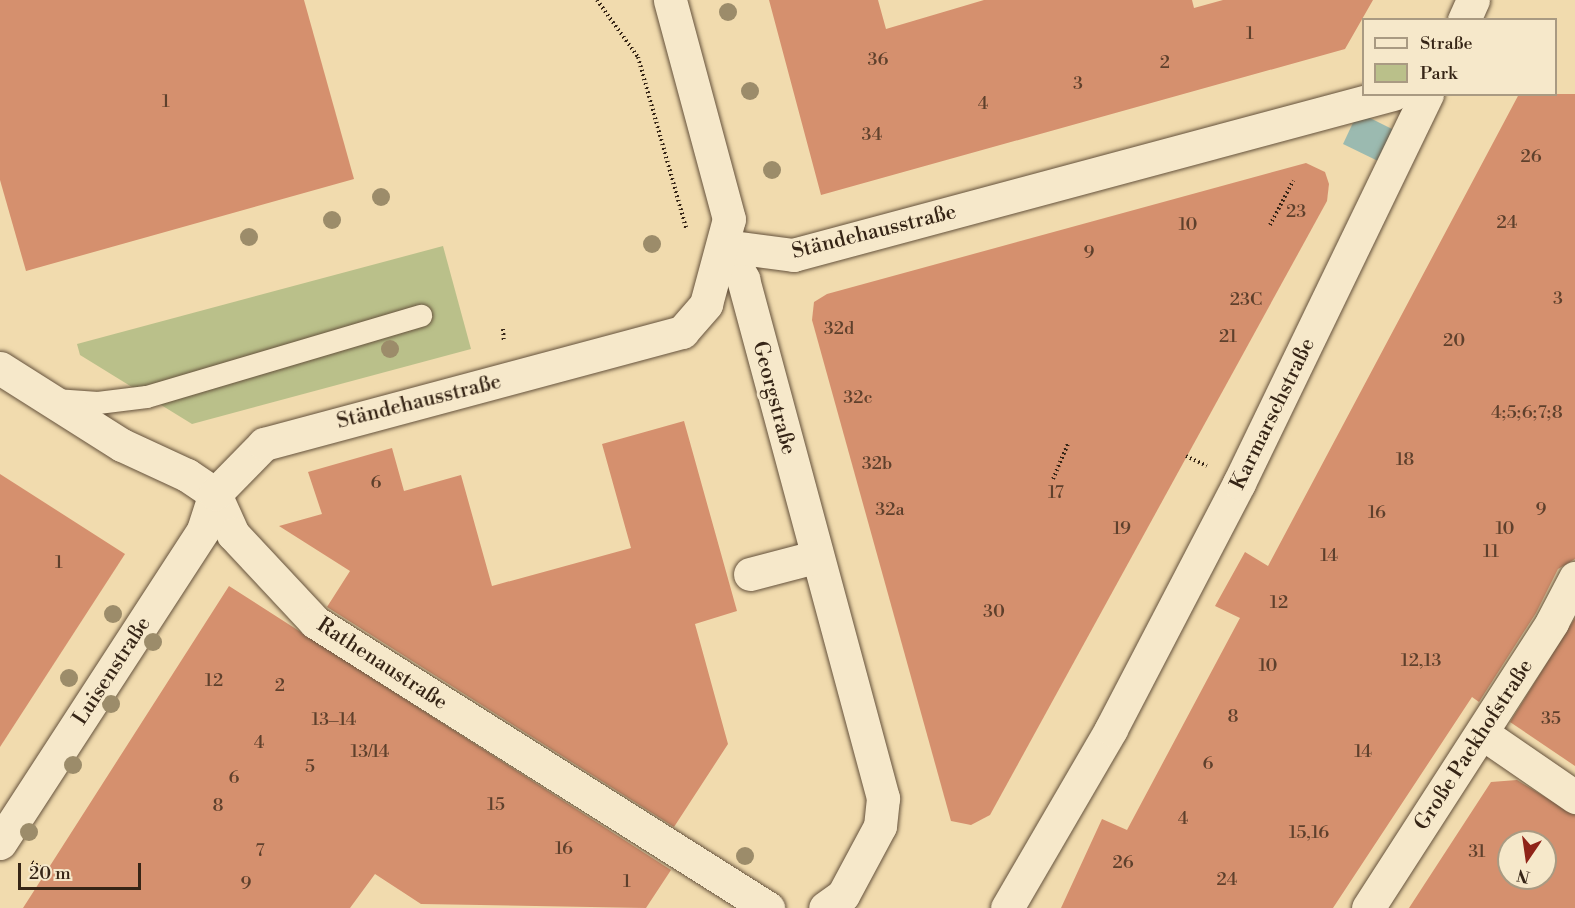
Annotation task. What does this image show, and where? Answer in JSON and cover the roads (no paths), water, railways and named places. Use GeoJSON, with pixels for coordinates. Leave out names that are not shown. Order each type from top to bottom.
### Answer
{"type":"FeatureCollection","features":[{"type":"Feature","properties":{"kind":"street"},"geometry":{"type":"LineString","coordinates":[[670,0],[729,219],[725,246]]}},
{"type":"Feature","properties":{"kind":"street"},"geometry":{"type":"LineString","coordinates":[[1465,18],[1473,0]]}},
{"type":"Feature","properties":{"kind":"street","name":"Ständehausstraße"},"geometry":{"type":"LineString","coordinates":[[214,494],[264,444],[682,332],[706,304],[725,246],[793,255],[1386,96]]}},
{"type":"Feature","properties":{"kind":"street","name":"Karmarschstraße"},"geometry":{"type":"LineString","coordinates":[[1014,900],[1105,743],[1239,483],[1426,96]]}},
{"type":"Feature","properties":{"kind":"street","name":"Georgstraße"},"geometry":{"type":"LineString","coordinates":[[725,246],[742,279],[815,557],[884,798],[880,826],[842,904]]}},
{"type":"Feature","properties":{"kind":"street","name":"Rathenaustraße"},"geometry":{"type":"LineString","coordinates":[[0,368],[122,446],[187,475],[214,494],[233,534],[315,622],[768,908]]}},
{"type":"Feature","properties":{"kind":"street","name":"Luisenstraße"},"geometry":{"type":"LineString","coordinates":[[0,843],[203,530],[214,494]]}},
{"type":"Feature","properties":{"kind":"street"},"geometry":{"type":"LineString","coordinates":[[746,581],[815,557]]}},
{"type":"Feature","properties":{"kind":"street","name":"Große Packhofstraße"},"geometry":{"type":"LineString","coordinates":[[1368,908],[1552,622],[1575,578]]}},
{"type":"Feature","properties":{"kind":"street"},"geometry":{"type":"LineString","coordinates":[[1482,733],[1575,797]]}},
{"type":"Feature","properties":{"kind":"lane"},"geometry":{"type":"LineString","coordinates":[[50,400],[98,404],[147,397],[421,316]]}},
{"type":"Feature","properties":{"kind":"water"},"geometry":{"type":"Polygon","coordinates":[[[1358,112],[1394,130],[1378,161],[1343,144],[1358,112]]]}}]}
